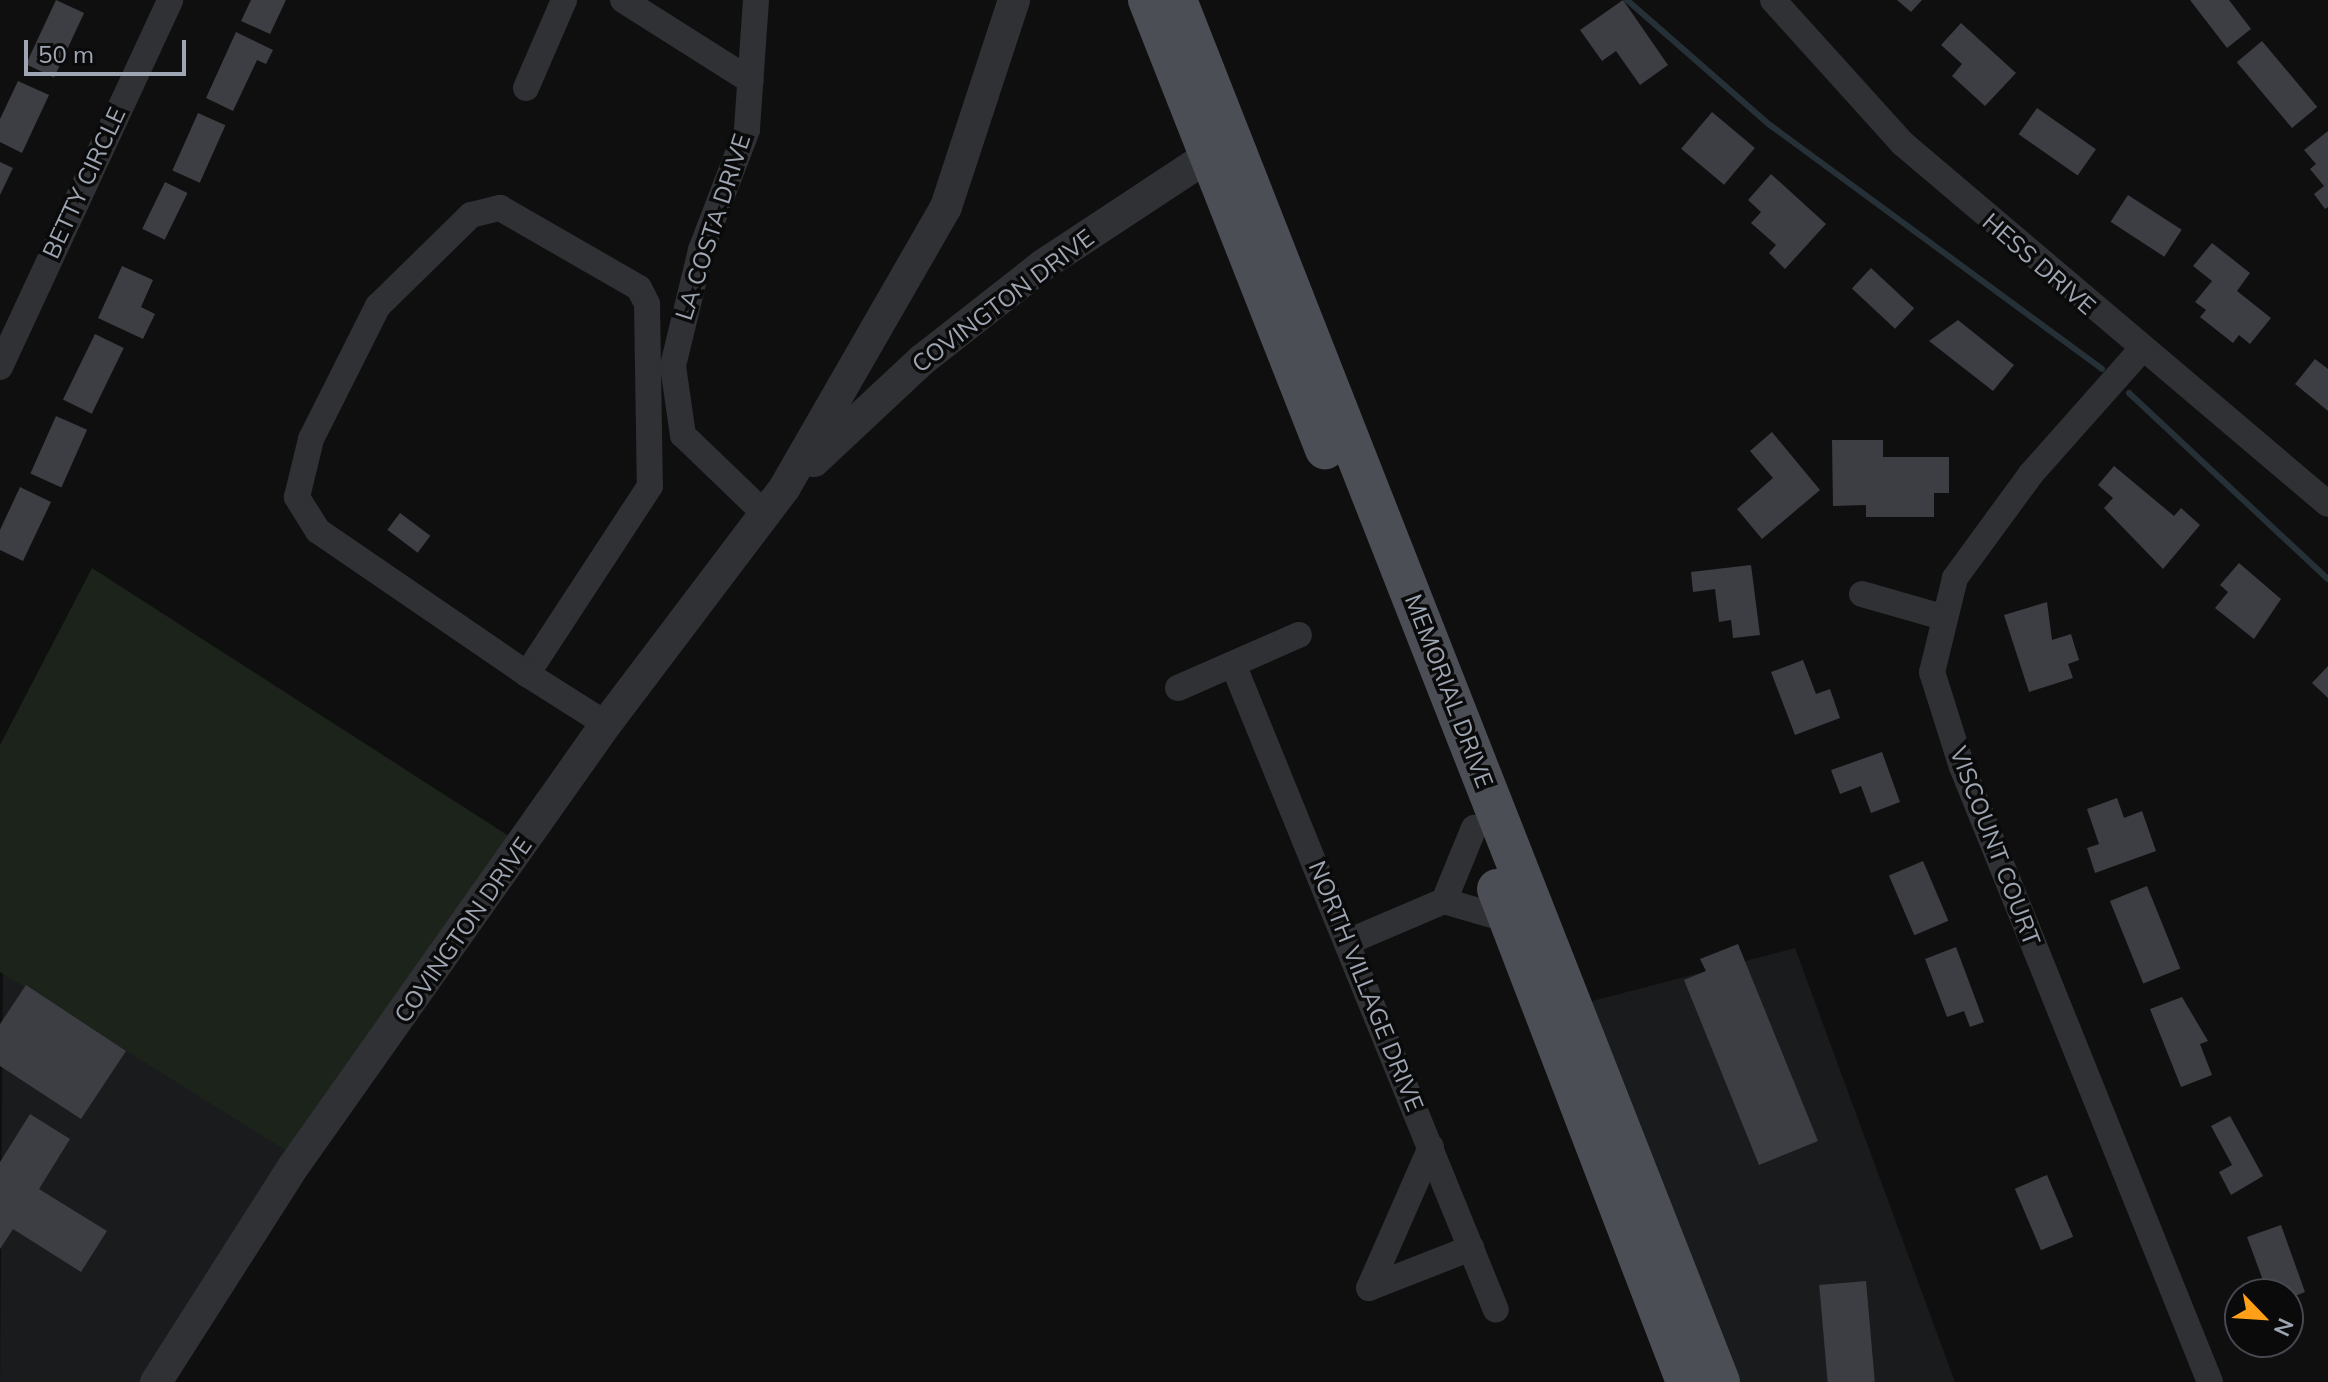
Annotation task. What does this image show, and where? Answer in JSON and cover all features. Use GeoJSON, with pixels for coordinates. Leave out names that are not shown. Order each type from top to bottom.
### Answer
{"type":"FeatureCollection","features":[{"type":"Feature","properties":{"kind":"main road","name":"MEMORIAL DRIVE"},"geometry":{"type":"LineString","coordinates":[[1148,0],[1217,141],[1720,1382]]}},
{"type":"Feature","properties":{"kind":"main road","name":"MEMORIAL DRIVE"},"geometry":{"type":"LineString","coordinates":[[1177,0],[1217,141],[1474,828],[1686,1382]]}},
{"type":"Feature","properties":{"kind":"street","name":"BETTY CIRCLE"},"geometry":{"type":"LineString","coordinates":[[0,367],[170,0]]}},
{"type":"Feature","properties":{"kind":"street"},"geometry":{"type":"LineString","coordinates":[[526,88],[564,0]]}},
{"type":"Feature","properties":{"kind":"street"},"geometry":{"type":"LineString","coordinates":[[623,0],[751,81]]}},
{"type":"Feature","properties":{"kind":"street","name":"LA COSTA DRIVE"},"geometry":{"type":"LineString","coordinates":[[756,0],[747,130],[701,250],[673,366],[683,435],[765,514]]}},
{"type":"Feature","properties":{"kind":"street","name":"COVINGTON DRIVE"},"geometry":{"type":"LineString","coordinates":[[156,1382],[293,1167],[606,724],[785,487],[946,207],[1014,0]]}},
{"type":"Feature","properties":{"kind":"street","name":"HESS DRIVE"},"geometry":{"type":"LineString","coordinates":[[1773,0],[1902,143],[2141,350],[2328,504]]}},
{"type":"Feature","properties":{"kind":"street","name":"COVINGTON DRIVE"},"geometry":{"type":"LineString","coordinates":[[785,487],[922,360],[1043,265],[1217,141]]}},
{"type":"Feature","properties":{"kind":"street"},"geometry":{"type":"LineString","coordinates":[[527,674],[650,486],[647,304],[639,288],[500,208],[471,215],[378,306],[311,439],[297,497],[318,531],[527,674],[606,724]]}},
{"type":"Feature","properties":{"kind":"street","name":"VISCOUNT COURT"},"geometry":{"type":"LineString","coordinates":[[2141,350],[2031,474],[1955,578],[1942,617],[1932,672],[1962,767],[2210,1382]]}},
{"type":"Feature","properties":{"kind":"street"},"geometry":{"type":"LineString","coordinates":[[1862,594],[1942,617]]}},
{"type":"Feature","properties":{"kind":"street"},"geometry":{"type":"LineString","coordinates":[[1178,688],[1299,635]]}},
{"type":"Feature","properties":{"kind":"street","name":"NORTH VILLAGE DRIVE"},"geometry":{"type":"LineString","coordinates":[[1233,664],[1350,941],[1496,1310]]}},
{"type":"Feature","properties":{"kind":"street"},"geometry":{"type":"LineString","coordinates":[[1444,901],[1474,828]]}},
{"type":"Feature","properties":{"kind":"street"},"geometry":{"type":"LineString","coordinates":[[1350,941],[1444,901],[1509,920]]}},
{"type":"Feature","properties":{"kind":"street"},"geometry":{"type":"LineString","coordinates":[[1431,1147],[1369,1288],[1471,1248]]}},
{"type":"Feature","properties":{"kind":"shaded area"},"geometry":{"type":"Polygon","coordinates":[[[92,568],[529,849],[304,1162],[0,972],[0,745],[92,568]]]}},
{"type":"Feature","properties":{"kind":"shaded area"},"geometry":{"type":"Polygon","coordinates":[[[1795,948],[1955,1382],[1698,1382],[1554,1011],[1795,948]]]}},
{"type":"Feature","properties":{"kind":"shaded area"},"geometry":{"type":"Polygon","coordinates":[[[3,968],[304,1162],[168,1382],[0,1382],[3,968]]]}},
{"type":"Feature","properties":{"kind":"building"},"geometry":{"type":"Polygon","coordinates":[[[56,0],[84,13],[54,77],[26,64],[56,0]]]}},
{"type":"Feature","properties":{"kind":"building"},"geometry":{"type":"Polygon","coordinates":[[[251,0],[286,0],[270,34],[241,21],[251,0]]]}},
{"type":"Feature","properties":{"kind":"building"},"geometry":{"type":"Polygon","coordinates":[[[1623,0],[1668,65],[1640,85],[1616,51],[1602,61],[1580,30],[1623,0]]]}},
{"type":"Feature","properties":{"kind":"building"},"geometry":{"type":"Polygon","coordinates":[[[1897,0],[1922,0],[1911,12],[1897,0]]]}},
{"type":"Feature","properties":{"kind":"building"},"geometry":{"type":"Polygon","coordinates":[[[2190,0],[2229,0],[2251,29],[2227,48],[2190,0]]]}},
{"type":"Feature","properties":{"kind":"building"},"geometry":{"type":"Polygon","coordinates":[[[1961,23],[2016,73],[1985,106],[1952,76],[1962,64],[1941,45],[1961,23]]]}},
{"type":"Feature","properties":{"kind":"building"},"geometry":{"type":"Polygon","coordinates":[[[236,32],[273,50],[266,64],[257,60],[233,111],[206,98],[236,32]]]}},
{"type":"Feature","properties":{"kind":"building"},"geometry":{"type":"Polygon","coordinates":[[[2262,41],[2317,107],[2292,128],[2237,62],[2262,41]]]}},
{"type":"Feature","properties":{"kind":"building"},"geometry":{"type":"Polygon","coordinates":[[[18,81],[49,95],[22,153],[0,142],[0,119],[18,81]]]}},
{"type":"Feature","properties":{"kind":"building"},"geometry":{"type":"Polygon","coordinates":[[[2037,108],[2096,149],[2078,176],[2019,134],[2037,108]]]}},
{"type":"Feature","properties":{"kind":"building"},"geometry":{"type":"Polygon","coordinates":[[[1712,112],[1755,148],[1724,185],[1681,149],[1712,112]]]}},
{"type":"Feature","properties":{"kind":"building"},"geometry":{"type":"Polygon","coordinates":[[[198,113],[225,125],[200,183],[172,171],[198,113]]]}},
{"type":"Feature","properties":{"kind":"building"},"geometry":{"type":"Polygon","coordinates":[[[2328,131],[2328,207],[2325,209],[2314,194],[2324,186],[2310,169],[2316,164],[2304,150],[2328,131]]]}},
{"type":"Feature","properties":{"kind":"building"},"geometry":{"type":"Polygon","coordinates":[[[0,162],[13,168],[0,195],[0,162]]]}},
{"type":"Feature","properties":{"kind":"building"},"geometry":{"type":"Polygon","coordinates":[[[1771,174],[1826,224],[1785,269],[1769,253],[1776,245],[1751,223],[1761,212],[1748,200],[1771,174]]]}},
{"type":"Feature","properties":{"kind":"building"},"geometry":{"type":"Polygon","coordinates":[[[165,182],[187,193],[165,240],[142,229],[165,182]]]}},
{"type":"Feature","properties":{"kind":"building"},"geometry":{"type":"Polygon","coordinates":[[[2128,195],[2182,230],[2164,257],[2111,222],[2128,195]]]}},
{"type":"Feature","properties":{"kind":"building"},"geometry":{"type":"Polygon","coordinates":[[[2212,243],[2250,273],[2237,291],[2271,318],[2250,344],[2239,335],[2233,343],[2200,317],[2206,310],[2195,302],[2212,281],[2193,266],[2212,243]]]}},
{"type":"Feature","properties":{"kind":"building"},"geometry":{"type":"Polygon","coordinates":[[[122,266],[153,280],[141,307],[155,314],[143,339],[98,318],[122,266]]]}},
{"type":"Feature","properties":{"kind":"building"},"geometry":{"type":"Polygon","coordinates":[[[1871,268],[1914,308],[1895,329],[1852,288],[1871,268]]]}},
{"type":"Feature","properties":{"kind":"building"},"geometry":{"type":"Polygon","coordinates":[[[1958,320],[2014,365],[1993,391],[1929,341],[1958,320]]]}},
{"type":"Feature","properties":{"kind":"building"},"geometry":{"type":"Polygon","coordinates":[[[95,334],[124,348],[92,414],[63,400],[95,334]]]}},
{"type":"Feature","properties":{"kind":"building"},"geometry":{"type":"Polygon","coordinates":[[[2315,359],[2328,369],[2328,411],[2295,384],[2315,359]]]}},
{"type":"Feature","properties":{"kind":"building"},"geometry":{"type":"Polygon","coordinates":[[[56,416],[87,430],[61,487],[30,474],[56,416]]]}},
{"type":"Feature","properties":{"kind":"building"},"geometry":{"type":"Polygon","coordinates":[[[1772,432],[1820,490],[1762,539],[1737,509],[1773,478],[1750,451],[1772,432]]]}},
{"type":"Feature","properties":{"kind":"building"},"geometry":{"type":"Polygon","coordinates":[[[1832,440],[1883,440],[1883,457],[1949,457],[1949,493],[1934,493],[1934,517],[1866,517],[1866,505],[1833,506],[1832,440]]]}},
{"type":"Feature","properties":{"kind":"building"},"geometry":{"type":"Polygon","coordinates":[[[2114,466],[2174,516],[2181,508],[2200,525],[2163,569],[2104,508],[2113,498],[2098,485],[2114,466]]]}},
{"type":"Feature","properties":{"kind":"building"},"geometry":{"type":"Polygon","coordinates":[[[20,487],[51,502],[23,561],[0,550],[0,530],[20,487]]]}},
{"type":"Feature","properties":{"kind":"building"},"geometry":{"type":"Polygon","coordinates":[[[400,513],[430,536],[418,553],[387,530],[400,513]]]}},
{"type":"Feature","properties":{"kind":"building"},"geometry":{"type":"Polygon","coordinates":[[[2239,563],[2281,599],[2254,639],[2215,608],[2228,592],[2220,585],[2239,563]]]}},
{"type":"Feature","properties":{"kind":"building"},"geometry":{"type":"Polygon","coordinates":[[[1751,565],[1760,635],[1733,638],[1731,620],[1719,622],[1715,589],[1693,592],[1691,572],[1751,565]]]}},
{"type":"Feature","properties":{"kind":"building"},"geometry":{"type":"Polygon","coordinates":[[[2047,602],[2052,640],[2071,634],[2079,660],[2068,664],[2073,678],[2029,692],[2004,615],[2047,602]]]}},
{"type":"Feature","properties":{"kind":"building"},"geometry":{"type":"Polygon","coordinates":[[[1803,660],[1816,694],[1830,689],[1840,718],[1795,735],[1771,672],[1803,660]]]}},
{"type":"Feature","properties":{"kind":"building"},"geometry":{"type":"Polygon","coordinates":[[[2328,666],[2328,698],[2312,683],[2328,666]]]}},
{"type":"Feature","properties":{"kind":"building"},"geometry":{"type":"Polygon","coordinates":[[[1882,752],[1900,802],[1871,813],[1861,786],[1840,794],[1831,770],[1882,752]]]}},
{"type":"Feature","properties":{"kind":"building"},"geometry":{"type":"Polygon","coordinates":[[[2117,798],[2124,818],[2142,811],[2156,851],[2095,873],[2087,848],[2099,844],[2087,809],[2117,798]]]}},
{"type":"Feature","properties":{"kind":"building"},"geometry":{"type":"Polygon","coordinates":[[[1923,861],[1948,921],[1914,935],[1889,875],[1923,861]]]}},
{"type":"Feature","properties":{"kind":"building"},"geometry":{"type":"Polygon","coordinates":[[[2147,886],[2180,969],[2143,984],[2110,901],[2147,886]]]}},
{"type":"Feature","properties":{"kind":"building"},"geometry":{"type":"Polygon","coordinates":[[[1738,944],[1818,1141],[1759,1165],[1684,980],[1706,971],[1700,959],[1738,944]]]}},
{"type":"Feature","properties":{"kind":"building"},"geometry":{"type":"Polygon","coordinates":[[[1956,947],[1984,1022],[1970,1027],[1964,1011],[1947,1017],[1925,959],[1956,947]]]}},
{"type":"Feature","properties":{"kind":"building"},"geometry":{"type":"Polygon","coordinates":[[[26,985],[126,1051],[81,1119],[0,1066],[0,1024],[26,985]]]}},
{"type":"Feature","properties":{"kind":"building"},"geometry":{"type":"Polygon","coordinates":[[[2182,997],[2208,1041],[2200,1044],[2212,1075],[2181,1087],[2150,1009],[2182,997]]]}},
{"type":"Feature","properties":{"kind":"building"},"geometry":{"type":"Polygon","coordinates":[[[30,1114],[70,1139],[39,1189],[107,1231],[81,1272],[13,1229],[0,1249],[0,1162],[30,1114]]]}},
{"type":"Feature","properties":{"kind":"building"},"geometry":{"type":"Polygon","coordinates":[[[2230,1116],[2263,1176],[2231,1195],[2219,1172],[2232,1165],[2211,1126],[2230,1116]]]}},
{"type":"Feature","properties":{"kind":"building"},"geometry":{"type":"Polygon","coordinates":[[[2047,1175],[2073,1237],[2041,1250],[2015,1189],[2047,1175]]]}},
{"type":"Feature","properties":{"kind":"building"},"geometry":{"type":"Polygon","coordinates":[[[2281,1225],[2300,1278],[2262,1278],[2247,1237],[2281,1225]]]}},
{"type":"Feature","properties":{"kind":"building"},"geometry":{"type":"Polygon","coordinates":[[[1866,1281],[1875,1382],[1828,1382],[1819,1285],[1866,1281]]]}},
{"type":"Feature","properties":{"kind":"waterway"},"geometry":{"type":"LineString","coordinates":[[1627,0],[1770,125],[2102,369]]}},
{"type":"Feature","properties":{"kind":"waterway"},"geometry":{"type":"LineString","coordinates":[[2129,393],[2328,579]]}}]}
